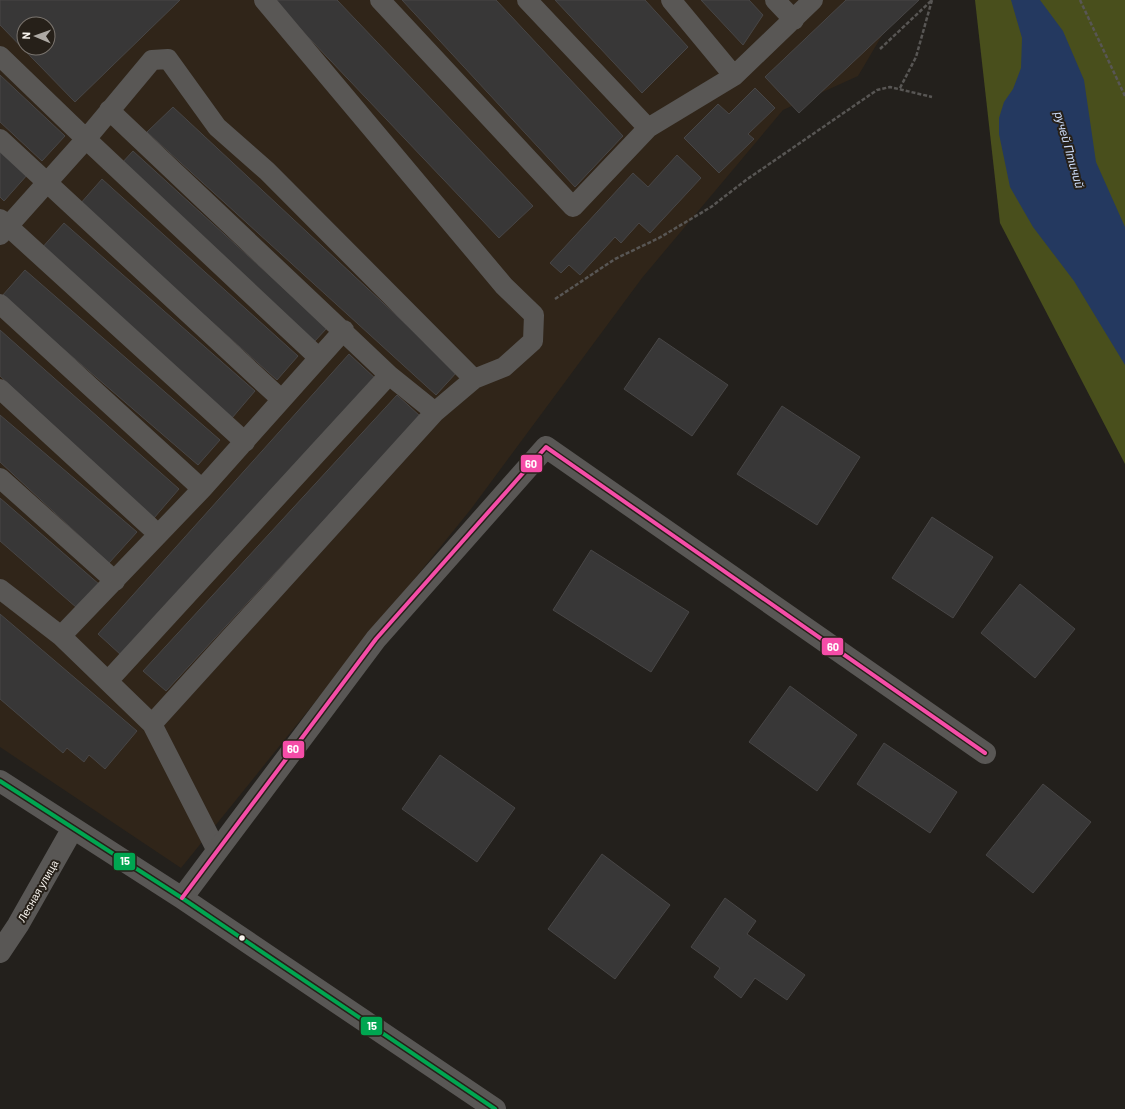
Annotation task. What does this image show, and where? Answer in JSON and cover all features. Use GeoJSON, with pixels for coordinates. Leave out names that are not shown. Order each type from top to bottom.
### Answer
{"type":"FeatureCollection","features":[{"type":"Feature","properties":{"kind":"street"},"geometry":{"type":"LineString","coordinates":[[182,898],[376,639],[546,447],[986,753]]}},
{"type":"Feature","properties":{"kind":"street"},"geometry":{"type":"LineString","coordinates":[[0,781],[182,898],[495,1109]]}},
{"type":"Feature","properties":{"kind":"street","name":"Лесная улица"},"geometry":{"type":"LineString","coordinates":[[0,952],[18,926],[73,828]]}},
{"type":"Feature","properties":{"kind":"lane"},"geometry":{"type":"LineString","coordinates":[[152,724],[435,412],[474,379],[504,367],[533,341],[534,315],[504,286],[264,0]]}},
{"type":"Feature","properties":{"kind":"lane"},"geometry":{"type":"LineString","coordinates":[[380,0],[573,207],[648,128],[734,76],[794,20],[813,0]]}},
{"type":"Feature","properties":{"kind":"lane"},"geometry":{"type":"LineString","coordinates":[[527,0],[648,128]]}},
{"type":"Feature","properties":{"kind":"lane"},"geometry":{"type":"LineString","coordinates":[[671,0],[734,76]]}},
{"type":"Feature","properties":{"kind":"lane"},"geometry":{"type":"LineString","coordinates":[[775,0],[794,20]]}},
{"type":"Feature","properties":{"kind":"lane"},"geometry":{"type":"LineString","coordinates":[[0,56],[319,358]]}},
{"type":"Feature","properties":{"kind":"lane"},"geometry":{"type":"LineString","coordinates":[[245,442],[3,227],[86,139],[152,60],[168,59],[217,127],[267,171],[474,379]]}},
{"type":"Feature","properties":{"kind":"lane"},"geometry":{"type":"LineString","coordinates":[[109,110],[344,330],[389,375],[435,412]]}},
{"type":"Feature","properties":{"kind":"lane"},"geometry":{"type":"LineString","coordinates":[[0,139],[281,399]]}},
{"type":"Feature","properties":{"kind":"lane"},"geometry":{"type":"LineString","coordinates":[[0,304],[202,489]]}},
{"type":"Feature","properties":{"kind":"lane"},"geometry":{"type":"LineString","coordinates":[[61,636],[202,489],[344,330]]}},
{"type":"Feature","properties":{"kind":"lane"},"geometry":{"type":"LineString","coordinates":[[108,681],[389,375]]}},
{"type":"Feature","properties":{"kind":"lane"},"geometry":{"type":"LineString","coordinates":[[0,389],[158,534]]}},
{"type":"Feature","properties":{"kind":"lane"},"geometry":{"type":"LineString","coordinates":[[0,478],[115,581]]}},
{"type":"Feature","properties":{"kind":"lane"},"geometry":{"type":"LineString","coordinates":[[0,589],[61,636],[152,724],[217,851]]}},
{"type":"Feature","properties":{"kind":"path"},"geometry":{"type":"LineString","coordinates":[[900,88],[916,57],[932,0]]}},
{"type":"Feature","properties":{"kind":"path"},"geometry":{"type":"LineString","coordinates":[[880,49],[932,0]]}},
{"type":"Feature","properties":{"kind":"path"},"geometry":{"type":"LineString","coordinates":[[1080,0],[1125,96]]}},
{"type":"Feature","properties":{"kind":"path"},"geometry":{"type":"LineString","coordinates":[[534,315],[614,259],[659,238],[711,207],[746,180],[877,90],[890,87],[900,88],[932,97]]}},
{"type":"Feature","properties":{"kind":"shaded area"},"geometry":{"type":"Polygon","coordinates":[[[0,0],[903,0],[858,76],[783,110],[642,278],[471,509],[181,868],[0,747],[0,0]]]}},
{"type":"Feature","properties":{"kind":"green space"},"geometry":{"type":"Polygon","coordinates":[[[975,0],[1125,0],[1125,464],[1000,223],[975,0]]]}},
{"type":"Feature","properties":{"kind":"water","name":"ручей Птичий"},"geometry":{"type":"Polygon","coordinates":[[[1011,0],[1040,0],[1063,31],[1084,80],[1096,162],[1125,227],[1125,365],[1074,281],[1033,227],[1010,187],[999,134],[999,118],[1004,102],[1013,89],[1021,68],[1022,38],[1011,0]]]}},
{"type":"Feature","properties":{"kind":"building"},"geometry":{"type":"Polygon","coordinates":[[[0,0],[180,0],[75,102],[30,56],[56,56],[56,16],[16,16],[16,41],[0,25],[0,0]]]}},
{"type":"Feature","properties":{"kind":"building"},"geometry":{"type":"Polygon","coordinates":[[[273,0],[337,0],[533,206],[499,238],[273,0]]]}},
{"type":"Feature","properties":{"kind":"building"},"geometry":{"type":"Polygon","coordinates":[[[402,0],[496,0],[623,136],[575,187],[402,0]]]}},
{"type":"Feature","properties":{"kind":"building"},"geometry":{"type":"Polygon","coordinates":[[[555,0],[645,0],[688,47],[642,93],[555,0]]]}},
{"type":"Feature","properties":{"kind":"building"},"geometry":{"type":"Polygon","coordinates":[[[701,0],[749,0],[763,15],[743,45],[701,0]]]}},
{"type":"Feature","properties":{"kind":"building"},"geometry":{"type":"Polygon","coordinates":[[[846,0],[919,0],[799,113],[765,77],[846,0]]]}},
{"type":"Feature","properties":{"kind":"building"},"geometry":{"type":"Polygon","coordinates":[[[0,75],[65,136],[42,161],[0,122],[0,75]]]}},
{"type":"Feature","properties":{"kind":"building"},"geometry":{"type":"Polygon","coordinates":[[[755,88],[775,108],[748,134],[754,139],[719,173],[684,138],[718,104],[729,114],[755,88]]]}},
{"type":"Feature","properties":{"kind":"building"},"geometry":{"type":"Polygon","coordinates":[[[173,107],[457,372],[436,395],[147,132],[173,107]]]}},
{"type":"Feature","properties":{"kind":"building"},"geometry":{"type":"Polygon","coordinates":[[[0,149],[28,174],[4,201],[0,197],[0,149]]]}},
{"type":"Feature","properties":{"kind":"building"},"geometry":{"type":"Polygon","coordinates":[[[133,151],[327,328],[314,342],[120,165],[133,151]]]}},
{"type":"Feature","properties":{"kind":"building"},"geometry":{"type":"Polygon","coordinates":[[[677,155],[701,178],[650,233],[639,223],[621,243],[615,237],[580,275],[569,265],[561,273],[550,263],[633,173],[648,187],[677,155]]]}},
{"type":"Feature","properties":{"kind":"building"},"geometry":{"type":"Polygon","coordinates":[[[102,179],[298,356],[277,380],[80,204],[102,179]]]}},
{"type":"Feature","properties":{"kind":"building"},"geometry":{"type":"Polygon","coordinates":[[[64,223],[255,391],[232,418],[41,249],[64,223]]]}},
{"type":"Feature","properties":{"kind":"building"},"geometry":{"type":"Polygon","coordinates":[[[25,270],[220,440],[198,465],[2,296],[25,270]]]}},
{"type":"Feature","properties":{"kind":"building"},"geometry":{"type":"Polygon","coordinates":[[[0,330],[179,489],[154,518],[0,376],[0,330]]]}},
{"type":"Feature","properties":{"kind":"building"},"geometry":{"type":"Polygon","coordinates":[[[659,338],[728,385],[692,436],[624,389],[659,338]]]}},
{"type":"Feature","properties":{"kind":"building"},"geometry":{"type":"Polygon","coordinates":[[[349,354],[377,380],[121,655],[98,634],[349,354]]]}},
{"type":"Feature","properties":{"kind":"building"},"geometry":{"type":"Polygon","coordinates":[[[397,395],[420,416],[166,691],[143,671],[397,395]]]}},
{"type":"Feature","properties":{"kind":"building"},"geometry":{"type":"Polygon","coordinates":[[[782,406],[860,457],[817,525],[737,474],[782,406]]]}},
{"type":"Feature","properties":{"kind":"building"},"geometry":{"type":"Polygon","coordinates":[[[0,415],[137,532],[109,563],[0,462],[0,415]]]}},
{"type":"Feature","properties":{"kind":"building"},"geometry":{"type":"Polygon","coordinates":[[[0,498],[100,585],[77,608],[0,541],[0,498]]]}},
{"type":"Feature","properties":{"kind":"building"},"geometry":{"type":"Polygon","coordinates":[[[932,517],[993,557],[953,618],[892,578],[932,517]]]}},
{"type":"Feature","properties":{"kind":"building"},"geometry":{"type":"Polygon","coordinates":[[[591,550],[689,612],[651,672],[553,610],[591,550]]]}},
{"type":"Feature","properties":{"kind":"building"},"geometry":{"type":"Polygon","coordinates":[[[1020,584],[1075,629],[1035,678],[981,633],[1020,584]]]}},
{"type":"Feature","properties":{"kind":"building"},"geometry":{"type":"Polygon","coordinates":[[[0,614],[137,731],[105,769],[89,755],[84,762],[67,748],[63,753],[0,699],[0,614]]]}},
{"type":"Feature","properties":{"kind":"building"},"geometry":{"type":"Polygon","coordinates":[[[790,686],[857,735],[817,791],[749,742],[790,686]]]}},
{"type":"Feature","properties":{"kind":"building"},"geometry":{"type":"Polygon","coordinates":[[[884,743],[957,792],[930,833],[857,784],[884,743]]]}},
{"type":"Feature","properties":{"kind":"building"},"geometry":{"type":"Polygon","coordinates":[[[440,755],[515,808],[477,862],[402,809],[440,755]]]}},
{"type":"Feature","properties":{"kind":"building"},"geometry":{"type":"Polygon","coordinates":[[[1043,784],[1091,822],[1033,893],[986,855],[1043,784]]]}},
{"type":"Feature","properties":{"kind":"building"},"geometry":{"type":"Polygon","coordinates":[[[602,854],[670,905],[615,979],[548,929],[602,854]]]}},
{"type":"Feature","properties":{"kind":"building"},"geometry":{"type":"Polygon","coordinates":[[[725,898],[756,921],[747,934],[805,975],[787,1000],[755,978],[741,998],[714,977],[720,968],[691,947],[725,898]]]}},
{"type":"Feature","properties":{"kind":"transit line","name":"60"},"geometry":{"type":"LineString","coordinates":[[182,898],[376,639],[546,447],[985,753]]}},
{"type":"Feature","properties":{"kind":"transit line","name":"15"},"geometry":{"type":"LineString","coordinates":[[0,781],[182,898],[495,1109]]}}]}
